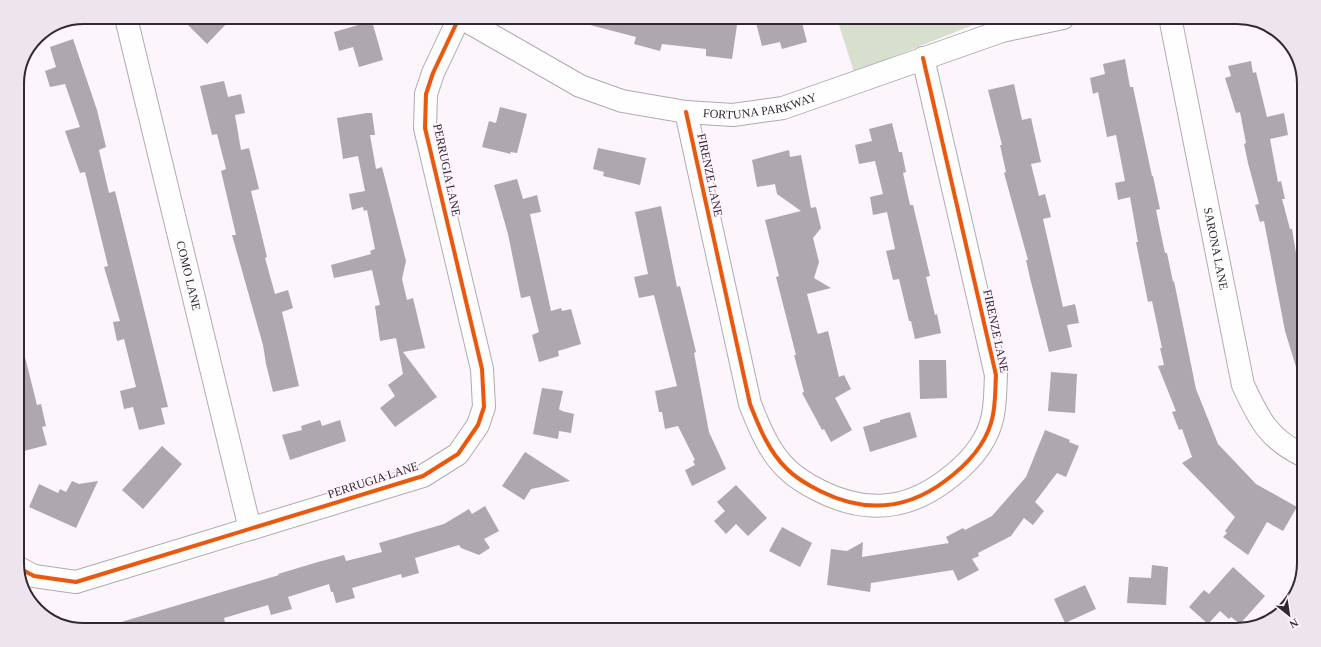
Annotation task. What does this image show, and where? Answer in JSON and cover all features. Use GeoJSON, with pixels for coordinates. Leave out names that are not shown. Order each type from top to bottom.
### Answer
{"type":"FeatureCollection","features":[{"type":"Feature","properties":{"kind":"street","name":"COMO LANE"},"geometry":{"type":"LineString","coordinates":[[127,24],[250,529]]}},
{"type":"Feature","properties":{"kind":"street","name":"PERRUGIA LANE"},"geometry":{"type":"LineString","coordinates":[[24,571],[34,576],[76,582],[423,476],[458,454],[478,425],[484,407],[482,369],[425,128],[426,94],[433,73],[456,24]]}},
{"type":"Feature","properties":{"kind":"street","name":"FORTUNA PARKWAY"},"geometry":{"type":"LineString","coordinates":[[472,24],[580,86],[622,101],[686,112],[733,115],[783,108],[1002,31],[1035,24]]}},
{"type":"Feature","properties":{"kind":"street","name":"SARONA LANE"},"geometry":{"type":"LineString","coordinates":[[1171,24],[1243,385],[1261,422],[1282,444],[1297,452]]}},
{"type":"Feature","properties":{"kind":"street","name":"FIRENZE LANE"},"geometry":{"type":"LineString","coordinates":[[686,112],[750,404],[761,433],[786,469],[802,482],[829,496],[857,505],[874,507],[907,501],[932,491],[958,472],[979,448],[991,423],[996,375],[923,58]]}},
{"type":"Feature","properties":{"kind":"green space"},"geometry":{"type":"Polygon","coordinates":[[[839,24],[976,24],[854,72],[839,24]]]}},
{"type":"Feature","properties":{"kind":"building"},"geometry":{"type":"Polygon","coordinates":[[[187,24],[226,24],[207,44],[187,24]]]}},
{"type":"Feature","properties":{"kind":"building"},"geometry":{"type":"Polygon","coordinates":[[[362,24],[373,24],[383,60],[359,67],[353,47],[339,51],[334,32],[362,24]]]}},
{"type":"Feature","properties":{"kind":"building"},"geometry":{"type":"Polygon","coordinates":[[[756,24],[802,24],[807,42],[782,49],[780,42],[762,46],[756,24]]]}},
{"type":"Feature","properties":{"kind":"building"},"geometry":{"type":"Polygon","coordinates":[[[590,25],[737,25],[732,59],[706,56],[706,49],[662,44],[660,51],[634,44],[636,37],[590,25]]]}},
{"type":"Feature","properties":{"kind":"building"},"geometry":{"type":"Polygon","coordinates":[[[73,39],[97,110],[106,147],[99,150],[109,193],[115,191],[168,407],[161,408],[165,424],[139,430],[133,407],[124,409],[120,391],[136,387],[124,339],[117,341],[113,322],[120,321],[104,267],[108,266],[85,172],[80,173],[65,131],[80,127],[65,84],[50,87],[45,71],[56,67],[50,47],[73,39]]]}},
{"type":"Feature","properties":{"kind":"building"},"geometry":{"type":"Polygon","coordinates":[[[1125,59],[1130,87],[1133,87],[1153,176],[1160,209],[1156,210],[1165,253],[1167,253],[1173,282],[1174,281],[1196,389],[1218,444],[1256,484],[1297,507],[1283,531],[1267,522],[1248,555],[1223,537],[1227,533],[1225,531],[1235,517],[1182,463],[1192,457],[1182,429],[1179,430],[1172,412],[1176,411],[1158,366],[1164,365],[1160,348],[1162,348],[1152,301],[1148,302],[1136,242],[1138,242],[1130,197],[1118,200],[1115,183],[1125,181],[1116,135],[1107,137],[1098,92],[1093,94],[1090,78],[1105,74],[1103,64],[1125,59]]]}},
{"type":"Feature","properties":{"kind":"building"},"geometry":{"type":"Polygon","coordinates":[[[1251,61],[1253,73],[1256,72],[1267,117],[1284,113],[1288,135],[1270,139],[1278,182],[1281,181],[1285,199],[1282,199],[1290,229],[1292,229],[1297,253],[1297,370],[1285,331],[1264,221],[1260,222],[1255,205],[1259,204],[1244,144],[1246,143],[1240,112],[1236,113],[1225,78],[1231,76],[1228,66],[1251,61]]]}},
{"type":"Feature","properties":{"kind":"building"},"geometry":{"type":"Polygon","coordinates":[[[224,81],[228,97],[241,94],[245,113],[235,115],[241,150],[249,148],[259,189],[251,191],[267,257],[265,258],[275,294],[288,290],[293,308],[282,312],[299,386],[273,392],[263,345],[232,235],[236,235],[221,171],[226,169],[217,134],[212,135],[200,86],[224,81]]]}},
{"type":"Feature","properties":{"kind":"building"},"geometry":{"type":"Polygon","coordinates":[[[1014,84],[1022,120],[1031,118],[1041,162],[1031,164],[1039,196],[1045,194],[1051,217],[1043,219],[1063,307],[1075,304],[1079,323],[1067,325],[1072,347],[1049,352],[1030,278],[1026,260],[1028,260],[1004,173],[1006,172],[1000,145],[1002,145],[988,90],[1014,84]]]}},
{"type":"Feature","properties":{"kind":"building"},"geometry":{"type":"Polygon","coordinates":[[[500,107],[527,114],[517,153],[510,152],[511,154],[482,147],[489,121],[496,123],[500,107]]]}},
{"type":"Feature","properties":{"kind":"building"},"geometry":{"type":"Polygon","coordinates":[[[372,113],[375,135],[370,135],[376,169],[382,167],[406,261],[402,279],[407,300],[413,298],[425,348],[403,352],[437,397],[395,427],[380,408],[395,396],[388,385],[403,374],[396,338],[380,341],[375,306],[380,305],[372,270],[334,278],[331,265],[371,254],[370,251],[375,249],[367,210],[364,211],[363,207],[352,210],[349,194],[365,191],[358,156],[343,159],[337,118],[372,113]]]}},
{"type":"Feature","properties":{"kind":"building"},"geometry":{"type":"Polygon","coordinates":[[[892,123],[899,152],[902,152],[906,172],[903,173],[910,205],[913,205],[930,276],[926,277],[941,333],[915,339],[899,279],[893,280],[886,251],[895,249],[887,212],[873,215],[870,197],[883,194],[875,161],[859,164],[855,145],[872,141],[869,129],[892,123]]]}},
{"type":"Feature","properties":{"kind":"building"},"geometry":{"type":"Polygon","coordinates":[[[598,148],[646,158],[640,185],[603,176],[604,172],[593,169],[598,148]]]}},
{"type":"Feature","properties":{"kind":"building"},"geometry":{"type":"Polygon","coordinates":[[[789,150],[790,157],[801,155],[811,208],[816,207],[821,228],[813,238],[819,262],[814,278],[831,288],[807,294],[817,332],[818,334],[828,331],[839,377],[844,375],[851,389],[835,398],[852,430],[831,442],[824,429],[822,430],[802,393],[804,392],[776,277],[779,276],[765,220],[801,211],[777,194],[775,184],[757,187],[752,160],[789,150]]]}},
{"type":"Feature","properties":{"kind":"building"},"geometry":{"type":"Polygon","coordinates":[[[517,179],[523,199],[537,195],[541,212],[530,214],[551,311],[561,308],[562,311],[571,309],[581,344],[558,351],[559,356],[539,362],[532,335],[539,332],[530,296],[521,298],[508,234],[494,185],[517,179]]]}},
{"type":"Feature","properties":{"kind":"building"},"geometry":{"type":"Polygon","coordinates":[[[661,206],[677,287],[680,286],[696,352],[694,353],[709,432],[726,469],[692,486],[685,470],[695,465],[693,461],[695,460],[678,426],[665,429],[662,412],[659,412],[655,391],[677,386],[654,295],[639,298],[634,277],[648,274],[635,212],[661,206]]]}},
{"type":"Feature","properties":{"kind":"building"},"geometry":{"type":"Polygon","coordinates":[[[24,353],[37,405],[41,404],[46,426],[42,427],[47,445],[24,451],[24,353]]]}},
{"type":"Feature","properties":{"kind":"building"},"geometry":{"type":"Polygon","coordinates":[[[919,360],[946,360],[947,398],[920,399],[919,360]]]}},
{"type":"Feature","properties":{"kind":"building"},"geometry":{"type":"Polygon","coordinates":[[[1051,372],[1077,374],[1075,413],[1048,411],[1051,372]]]}},
{"type":"Feature","properties":{"kind":"building"},"geometry":{"type":"Polygon","coordinates":[[[542,388],[563,391],[559,409],[574,414],[571,433],[559,431],[558,439],[533,434],[542,388]]]}},
{"type":"Feature","properties":{"kind":"building"},"geometry":{"type":"Polygon","coordinates":[[[910,412],[917,437],[870,452],[863,427],[880,422],[880,420],[910,412]]]}},
{"type":"Feature","properties":{"kind":"building"},"geometry":{"type":"Polygon","coordinates":[[[320,420],[322,426],[340,420],[346,441],[290,460],[282,435],[302,430],[301,426],[320,420]]]}},
{"type":"Feature","properties":{"kind":"building"},"geometry":{"type":"Polygon","coordinates":[[[1045,430],[1070,440],[1069,442],[1079,446],[1066,477],[1057,473],[1035,502],[1044,511],[1033,525],[1024,518],[1011,536],[978,553],[979,556],[972,559],[979,570],[958,581],[953,570],[871,583],[870,592],[827,585],[831,549],[847,551],[863,542],[862,557],[949,543],[946,537],[963,528],[965,530],[992,516],[1026,477],[1045,430]]]}},
{"type":"Feature","properties":{"kind":"building"},"geometry":{"type":"Polygon","coordinates":[[[162,446],[182,464],[143,509],[122,490],[162,446]]]}},
{"type":"Feature","properties":{"kind":"building"},"geometry":{"type":"Polygon","coordinates":[[[525,452],[570,481],[531,489],[524,500],[502,486],[525,452]]]}},
{"type":"Feature","properties":{"kind":"building"},"geometry":{"type":"Polygon","coordinates":[[[72,481],[79,484],[98,481],[76,528],[29,507],[39,484],[58,493],[60,489],[66,492],[72,481]]]}},
{"type":"Feature","properties":{"kind":"building"},"geometry":{"type":"Polygon","coordinates":[[[736,485],[767,518],[748,536],[736,524],[726,534],[714,521],[725,511],[717,502],[736,485]]]}},
{"type":"Feature","properties":{"kind":"building"},"geometry":{"type":"Polygon","coordinates":[[[485,506],[499,531],[484,539],[490,548],[479,555],[461,548],[459,545],[415,558],[419,573],[402,578],[401,574],[352,588],[355,598],[336,603],[329,584],[288,597],[292,609],[271,615],[268,605],[224,618],[225,623],[118,623],[344,555],[346,561],[382,552],[379,543],[444,524],[469,509],[472,514],[485,506]]]}},
{"type":"Feature","properties":{"kind":"building"},"geometry":{"type":"Polygon","coordinates":[[[782,527],[812,543],[800,567],[769,551],[782,527]]]}},
{"type":"Feature","properties":{"kind":"building"},"geometry":{"type":"Polygon","coordinates":[[[1152,565],[1168,567],[1166,605],[1127,603],[1129,577],[1151,578],[1152,565]]]}},
{"type":"Feature","properties":{"kind":"building"},"geometry":{"type":"Polygon","coordinates":[[[1233,567],[1265,596],[1241,622],[1238,623],[1231,617],[1229,619],[1220,611],[1209,623],[1207,623],[1189,607],[1204,590],[1209,594],[1233,567]]]}},
{"type":"Feature","properties":{"kind":"building"},"geometry":{"type":"Polygon","coordinates":[[[1085,585],[1096,609],[1065,623],[1054,599],[1085,585]]]}},
{"type":"Feature","properties":{"kind":"cycle path"},"geometry":{"type":"LineString","coordinates":[[24,571],[34,576],[76,582],[423,476],[458,454],[478,425],[484,407],[482,369],[425,128],[426,94],[433,73],[456,24]]}},
{"type":"Feature","properties":{"kind":"cycle path"},"geometry":{"type":"LineString","coordinates":[[686,112],[750,404],[765,439],[775,455],[787,469],[803,482],[820,491],[852,503],[884,506],[899,503],[930,491],[945,481],[966,463],[984,440],[988,432],[993,417],[995,399],[996,375],[923,58]]}}]}
